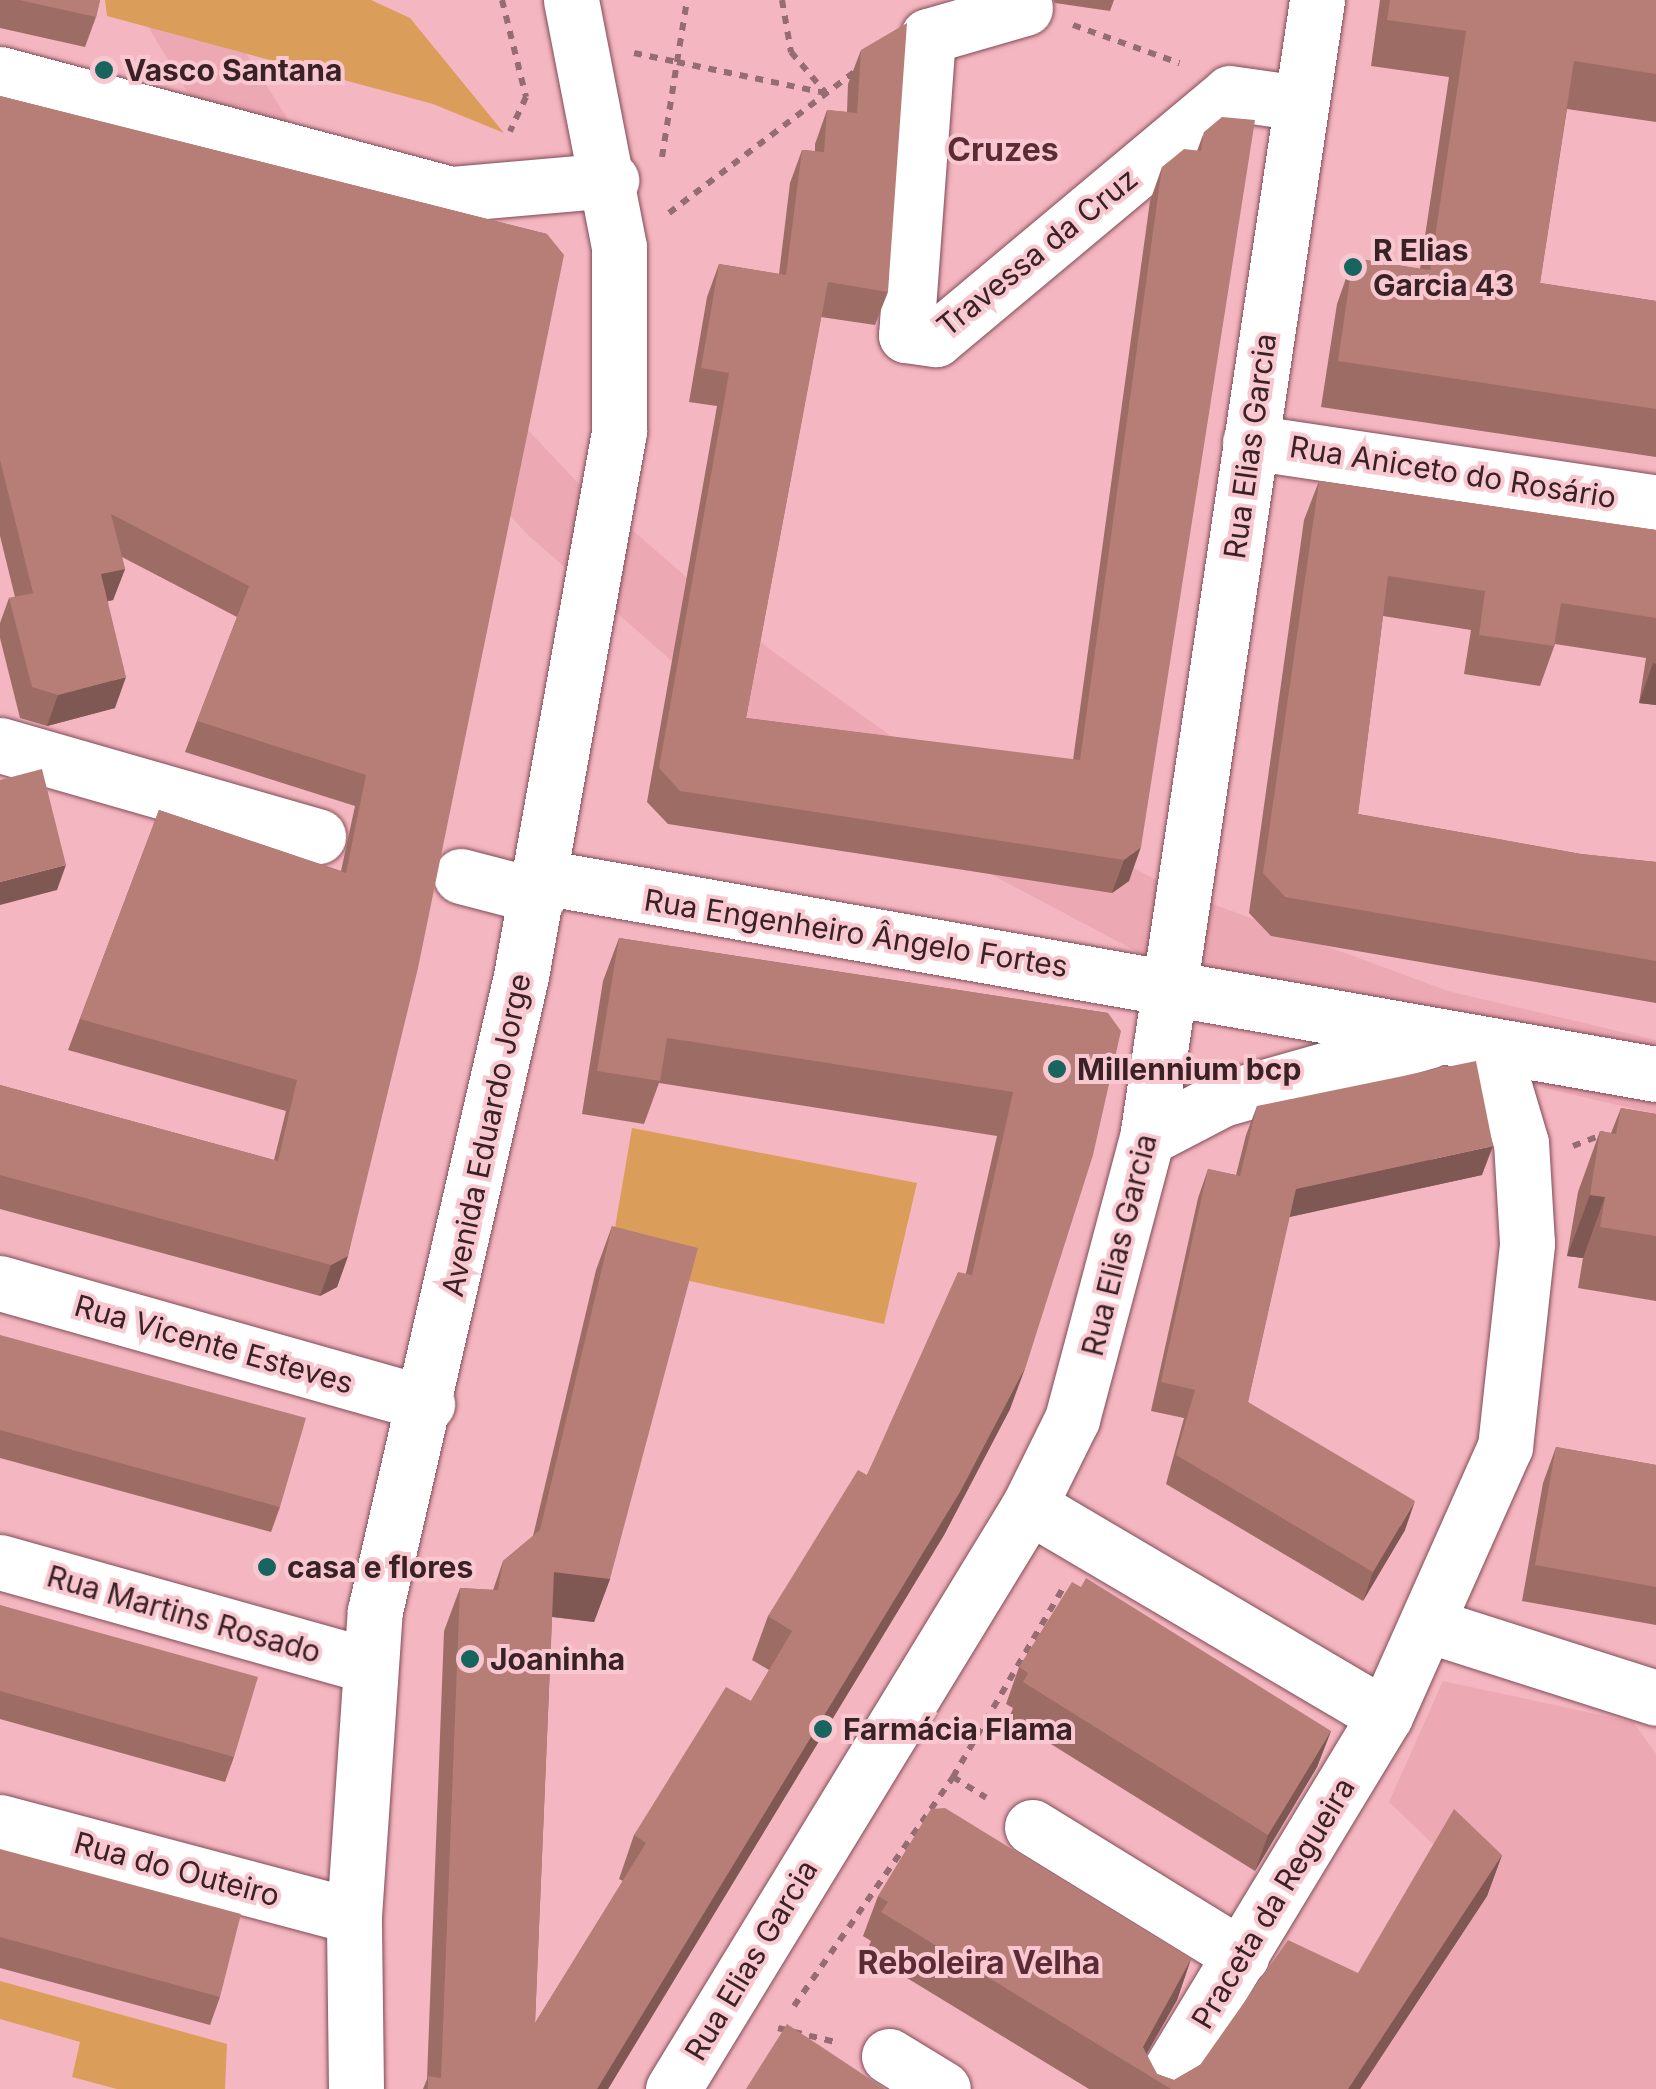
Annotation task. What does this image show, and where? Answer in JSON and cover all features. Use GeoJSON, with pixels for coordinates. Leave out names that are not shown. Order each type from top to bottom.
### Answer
{"type":"FeatureCollection","features":[{"type":"Feature","properties":{"kind":"street","name":"Avenida Eduardo Jorge"},"geometry":{"type":"LineString","coordinates":[[356,2089],[354,1916],[369,1666],[540,886],[619,432],[619,247],[636,173],[570,0]]}},
{"type":"Feature","properties":{"kind":"street","name":"Rua Elias Garcia"},"geometry":{"type":"LineString","coordinates":[[673,2089],[1030,1506],[1072,1419],[1147,1138],[1317,0]]}},
{"type":"Feature","properties":{"kind":"street","name":"Travessa da Cruz"},"geometry":{"type":"LineString","coordinates":[[1024,8],[928,36],[906,335],[936,339],[1230,93]]}},
{"type":"Feature","properties":{"kind":"street"},"geometry":{"type":"LineString","coordinates":[[0,74],[450,194],[636,173]]}},
{"type":"Feature","properties":{"kind":"street"},"geometry":{"type":"LineString","coordinates":[[1230,93],[1300,104]]}},
{"type":"Feature","properties":{"kind":"street","name":"Rua Aniceto do Rosário"},"geometry":{"type":"LineString","coordinates":[[1250,442],[1656,503]]}},
{"type":"Feature","properties":{"kind":"street"},"geometry":{"type":"LineString","coordinates":[[0,744],[318,836]]}},
{"type":"Feature","properties":{"kind":"street","name":"Rua Engenheiro Ângelo Fortes"},"geometry":{"type":"LineString","coordinates":[[461,876],[1171,986],[1656,1074]]}},
{"type":"Feature","properties":{"kind":"street"},"geometry":{"type":"LineString","coordinates":[[1147,1138],[1222,1098],[1468,1041]]}},
{"type":"Feature","properties":{"kind":"street","name":"Praceta da Regueira"},"geometry":{"type":"LineString","coordinates":[[1160,2089],[1385,1716],[1431,1626],[1505,1447],[1526,1311],[1521,1143],[1468,1041]]}},
{"type":"Feature","properties":{"kind":"street","name":"Rua Vicente Esteves"},"geometry":{"type":"LineString","coordinates":[[0,1283],[428,1404]]}},
{"type":"Feature","properties":{"kind":"street"},"geometry":{"type":"LineString","coordinates":[[1030,1506],[1385,1716]]}},
{"type":"Feature","properties":{"kind":"street","name":"Rua Martins Rosado"},"geometry":{"type":"LineString","coordinates":[[0,1562],[369,1666]]}},
{"type":"Feature","properties":{"kind":"street"},"geometry":{"type":"LineString","coordinates":[[1431,1626],[1656,1698]]}},
{"type":"Feature","properties":{"kind":"street","name":"Rua do Outeiro"},"geometry":{"type":"LineString","coordinates":[[0,1822],[354,1916]]}},
{"type":"Feature","properties":{"kind":"street"},"geometry":{"type":"LineString","coordinates":[[1032,1827],[1242,1956]]}},
{"type":"Feature","properties":{"kind":"street"},"geometry":{"type":"LineString","coordinates":[[889,2056],[943,2089]]}},
{"type":"Feature","properties":{"kind":"path"},"geometry":{"type":"LineString","coordinates":[[502,0],[526,97],[510,131]]}},
{"type":"Feature","properties":{"kind":"path"},"geometry":{"type":"LineString","coordinates":[[782,0],[791,52],[826,93]]}},
{"type":"Feature","properties":{"kind":"path"},"geometry":{"type":"LineString","coordinates":[[1024,8],[1216,76],[1230,93]]}},
{"type":"Feature","properties":{"kind":"path"},"geometry":{"type":"LineString","coordinates":[[636,173],[677,62],[826,93]]}},
{"type":"Feature","properties":{"kind":"path"},"geometry":{"type":"LineString","coordinates":[[619,247],[826,93]]}},
{"type":"Feature","properties":{"kind":"path"},"geometry":{"type":"LineString","coordinates":[[666,198],[668,214]]}},
{"type":"Feature","properties":{"kind":"path"},"geometry":{"type":"LineString","coordinates":[[728,1997],[778,2028],[953,1777],[1090,1542]]}},
{"type":"Feature","properties":{"kind":"path"},"geometry":{"type":"LineString","coordinates":[[953,1777],[1032,1827]]}},
{"type":"Feature","properties":{"kind":"shaded area"},"geometry":{"type":"Polygon","coordinates":[[[105,0],[371,0],[410,18],[504,133],[433,104],[107,16],[105,0]]]}},
{"type":"Feature","properties":{"kind":"shaded area"},"geometry":{"type":"Polygon","coordinates":[[[132,0],[237,39],[306,148],[474,373],[578,483],[768,648],[902,744],[1175,890],[1448,991],[1656,1040],[1656,1114],[1428,1061],[1147,957],[862,806],[723,706],[528,535],[421,421],[246,189],[132,0]]]}},
{"type":"Feature","properties":{"kind":"shaded area"},"geometry":{"type":"Polygon","coordinates":[[[632,1128],[917,1183],[884,1324],[609,1263],[632,1128]]]}},
{"type":"Feature","properties":{"kind":"shaded area"},"geometry":{"type":"Polygon","coordinates":[[[1443,1681],[1633,1722],[1656,1754],[1656,2089],[1360,2089],[1487,1896],[1389,1802],[1443,1681]]]}},
{"type":"Feature","properties":{"kind":"shaded area"},"geometry":{"type":"Polygon","coordinates":[[[0,1981],[227,2044],[225,2089],[117,2089],[72,2077],[80,2042],[0,2019],[0,1981]]]}},
{"type":"Feature","properties":{"kind":"building"},"geometry":{"type":"Polygon","coordinates":[[[19,0],[100,0],[96,17],[19,0]]]}},
{"type":"Feature","properties":{"kind":"building"},"geometry":{"type":"Polygon","coordinates":[[[1390,0],[1656,0],[1656,74],[1574,61],[1540,283],[1656,301],[1656,409],[1338,361],[1353,258],[1430,270],[1466,31],[1387,20],[1390,0]]]}},
{"type":"Feature","properties":{"kind":"building"},"geometry":{"type":"Polygon","coordinates":[[[907,23],[888,292],[828,282],[746,718],[1080,760],[1162,167],[1184,149],[1201,151],[1204,132],[1222,117],[1255,120],[1141,847],[1124,860],[680,791],[659,768],[729,373],[701,368],[719,264],[786,275],[802,150],[824,152],[827,110],[857,113],[861,50],[907,23]]]}},
{"type":"Feature","properties":{"kind":"building"},"geometry":{"type":"Polygon","coordinates":[[[0,96],[547,234],[564,255],[418,968],[348,1256],[331,1265],[0,1175],[0,1085],[278,1161],[297,1080],[80,1019],[159,810],[346,873],[366,775],[197,721],[249,586],[111,514],[125,569],[101,574],[126,677],[58,695],[32,687],[9,598],[33,593],[0,460],[0,96]]]}},
{"type":"Feature","properties":{"kind":"building"},"geometry":{"type":"Polygon","coordinates":[[[1319,481],[1656,530],[1656,618],[1561,603],[1554,646],[1479,635],[1485,591],[1388,576],[1358,814],[1581,854],[1656,862],[1656,961],[1285,897],[1263,873],[1319,481]]]}},
{"type":"Feature","properties":{"kind":"building"},"geometry":{"type":"Polygon","coordinates":[[[42,769],[66,865],[0,882],[0,780],[42,769]]]}},
{"type":"Feature","properties":{"kind":"building"},"geometry":{"type":"Polygon","coordinates":[[[619,938],[1108,1013],[1121,1031],[1093,1155],[1026,1366],[960,1492],[597,2089],[428,2089],[428,2076],[441,2078],[460,1588],[498,1590],[503,1561],[540,1530],[612,1226],[698,1248],[610,1579],[554,1572],[535,2023],[646,1843],[634,1835],[726,1687],[751,1701],[792,1631],[768,1616],[858,1470],[867,1475],[958,1272],[972,1275],[1013,1092],[667,1038],[660,1081],[597,1071],[619,938]]]}},
{"type":"Feature","properties":{"kind":"building"},"geometry":{"type":"Polygon","coordinates":[[[1476,1061],[1493,1146],[1296,1189],[1248,1402],[1415,1501],[1373,1572],[1176,1455],[1195,1390],[1161,1382],[1208,1169],[1240,1176],[1257,1106],[1476,1061]]]}},
{"type":"Feature","properties":{"kind":"building"},"geometry":{"type":"Polygon","coordinates":[[[1621,1108],[1656,1114],[1656,1236],[1600,1227],[1605,1197],[1590,1195],[1600,1131],[1616,1134],[1621,1108]]]}},
{"type":"Feature","properties":{"kind":"building"},"geometry":{"type":"Polygon","coordinates":[[[0,1335],[306,1418],[280,1507],[0,1430],[0,1335]]]}},
{"type":"Feature","properties":{"kind":"building"},"geometry":{"type":"Polygon","coordinates":[[[1556,1447],[1656,1465],[1656,1587],[1535,1565],[1556,1447]]]}},
{"type":"Feature","properties":{"kind":"building"},"geometry":{"type":"Polygon","coordinates":[[[1086,1578],[1331,1731],[1268,1835],[1023,1682],[1028,1673],[1019,1667],[1072,1582],[1081,1587],[1086,1578]]]}},
{"type":"Feature","properties":{"kind":"building"},"geometry":{"type":"Polygon","coordinates":[[[0,1605],[258,1677],[234,1757],[0,1691],[0,1605]]]}},
{"type":"Feature","properties":{"kind":"building"},"geometry":{"type":"Polygon","coordinates":[[[945,1808],[1191,1959],[1143,2047],[1157,2074],[1174,2080],[1200,2065],[1288,1940],[1358,1973],[1454,1809],[1502,1855],[1348,2089],[1171,2089],[881,1912],[888,1902],[878,1896],[931,1809],[945,1808]]]}},
{"type":"Feature","properties":{"kind":"building"},"geometry":{"type":"Polygon","coordinates":[[[0,1849],[241,1914],[220,1997],[0,1937],[0,1849]]]}},
{"type":"Feature","properties":{"kind":"building"},"geometry":{"type":"Polygon","coordinates":[[[787,2024],[885,2089],[746,2089],[787,2024]]]}},
{"type":"Feature","properties":{"kind":"place","name":"Vasco Santana"},"geometry":{"type":"Point","coordinates":[104,70]}},
{"type":"Feature","properties":{"kind":"place","name":"R Elias Garcia 43"},"geometry":{"type":"Point","coordinates":[1353,267]}},
{"type":"Feature","properties":{"kind":"place","name":"Millennium bcp"},"geometry":{"type":"Point","coordinates":[1057,1069]}},
{"type":"Feature","properties":{"kind":"place","name":"casa e flores"},"geometry":{"type":"Point","coordinates":[267,1567]}},
{"type":"Feature","properties":{"kind":"place","name":"Joaninha"},"geometry":{"type":"Point","coordinates":[470,1659]}},
{"type":"Feature","properties":{"kind":"place","name":"Farmácia Flama"},"geometry":{"type":"Point","coordinates":[823,1729]}},
{"type":"Feature","properties":{"kind":"district","name":"Cruzes"},"geometry":{"type":"Point","coordinates":[1003,150]}},
{"type":"Feature","properties":{"kind":"district","name":"Reboleira Velha"},"geometry":{"type":"Point","coordinates":[979,1963]}}]}
